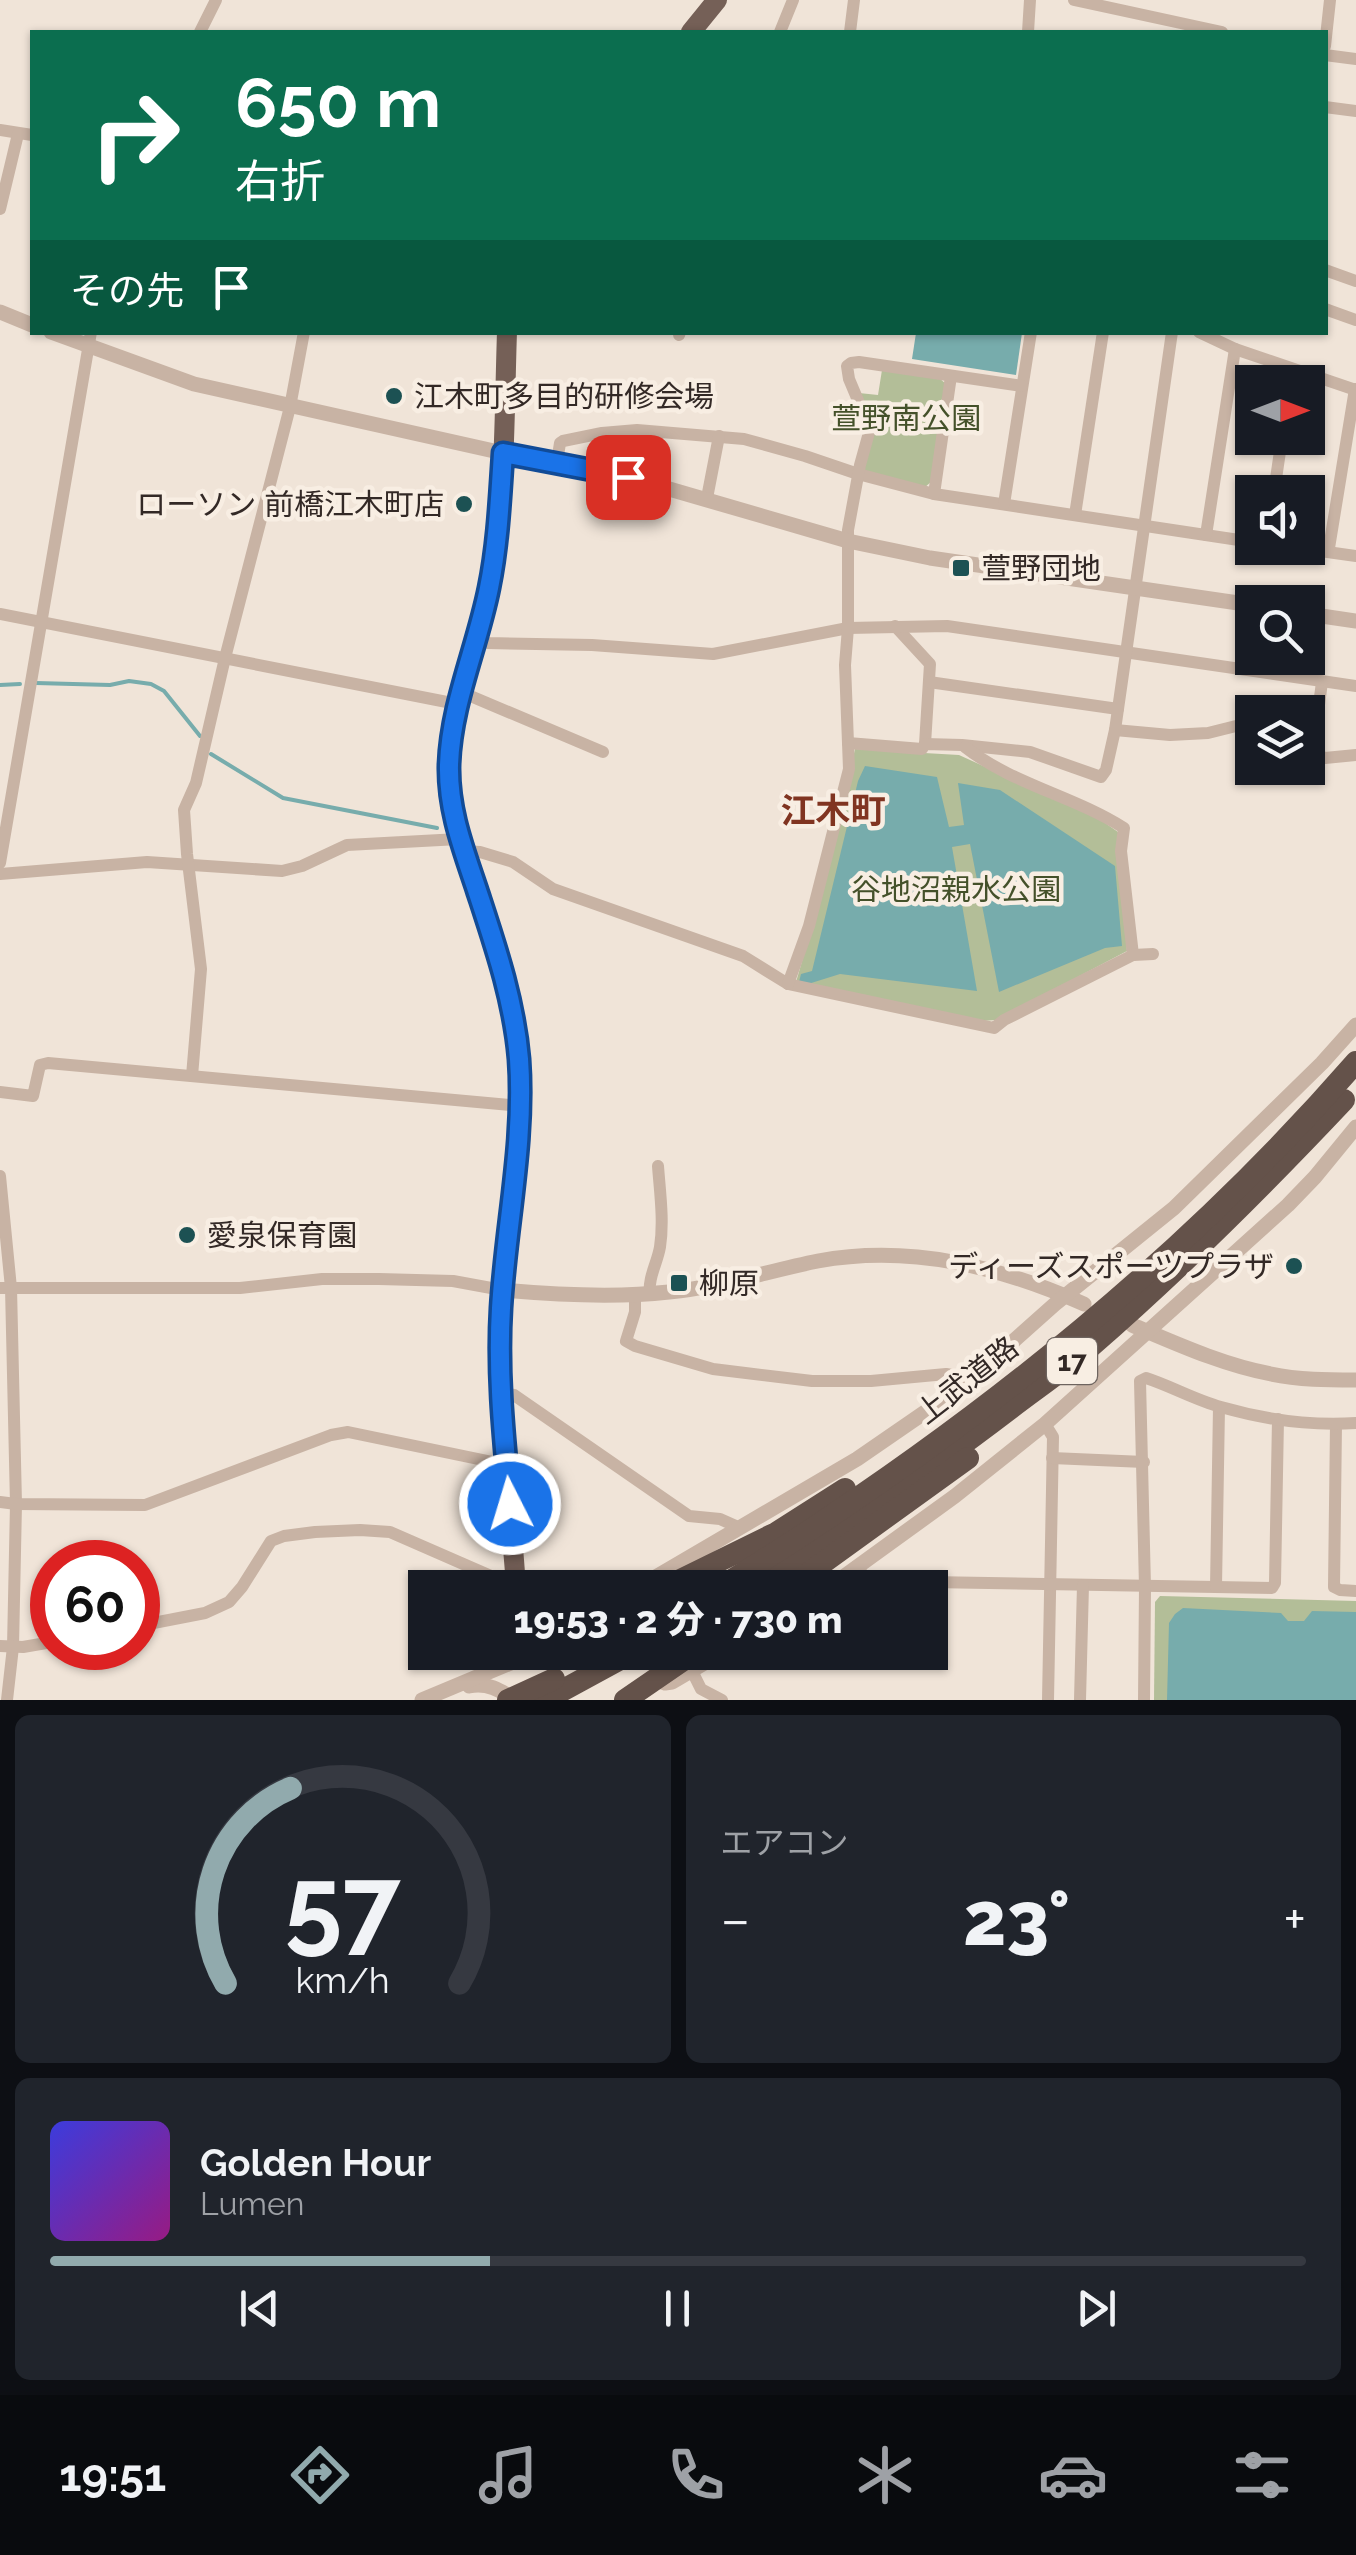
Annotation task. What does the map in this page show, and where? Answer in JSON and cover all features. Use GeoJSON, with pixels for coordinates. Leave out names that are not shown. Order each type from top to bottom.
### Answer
{"type":"FeatureCollection","features":[{"type":"Feature","properties":{"kind":"highway","name":"上武道路"},"geometry":{"type":"LineString","coordinates":[[748,1570],[924,1452],[1056,1349],[1154,1266],[1235,1190],[1356,1062]]}},
{"type":"Feature","properties":{"kind":"highway","name":"上武道路"},"geometry":{"type":"LineString","coordinates":[[779,1570],[951,1453],[1086,1351],[1246,1202],[1356,1086]]}},
{"type":"Feature","properties":{"kind":"highway"},"geometry":{"type":"LineString","coordinates":[[701,1570],[776,1533],[1056,1349]]}},
{"type":"Feature","properties":{"kind":"highway"},"geometry":{"type":"LineString","coordinates":[[813,1570],[944,1477],[1030,1406],[1086,1351]]}},
{"type":"Feature","properties":{"kind":"highway"},"geometry":{"type":"LineString","coordinates":[[551,1691],[578,1670]]}},
{"type":"Feature","properties":{"kind":"highway"},"geometry":{"type":"LineString","coordinates":[[515,1700],[551,1691],[595,1670]]}},
{"type":"Feature","properties":{"kind":"highway"},"geometry":{"type":"LineString","coordinates":[[625,1700],[675,1670]]}},
{"type":"Feature","properties":{"kind":"main road"},"geometry":{"type":"LineString","coordinates":[[692,30],[717,0]]}},
{"type":"Feature","properties":{"kind":"main road"},"geometry":{"type":"LineString","coordinates":[[506,335],[496,539],[489,587],[459,698],[449,778],[454,820],[508,993],[518,1055],[520,1106],[499,1352],[515,1570]]}},
{"type":"Feature","properties":{"kind":"main road"},"geometry":{"type":"LineString","coordinates":[[515,1700],[522,1670]]}},
{"type":"Feature","properties":{"kind":"street"},"geometry":{"type":"LineString","coordinates":[[201,30],[216,0]]}},
{"type":"Feature","properties":{"kind":"street"},"geometry":{"type":"LineString","coordinates":[[781,30],[794,0]]}},
{"type":"Feature","properties":{"kind":"street"},"geometry":{"type":"LineString","coordinates":[[850,30],[854,0]]}},
{"type":"Feature","properties":{"kind":"street"},"geometry":{"type":"LineString","coordinates":[[1028,30],[1030,0]]}},
{"type":"Feature","properties":{"kind":"street"},"geometry":{"type":"LineString","coordinates":[[1074,0],[1213,30]]}},
{"type":"Feature","properties":{"kind":"street"},"geometry":{"type":"LineString","coordinates":[[1327,30],[1330,0]]}},
{"type":"Feature","properties":{"kind":"street"},"geometry":{"type":"LineString","coordinates":[[1328,55],[1356,59]]}},
{"type":"Feature","properties":{"kind":"street"},"geometry":{"type":"LineString","coordinates":[[1328,107],[1356,111]]}},
{"type":"Feature","properties":{"kind":"street"},"geometry":{"type":"LineString","coordinates":[[0,130],[25,135],[0,209]]}},
{"type":"Feature","properties":{"kind":"street"},"geometry":{"type":"LineString","coordinates":[[1328,271],[1356,280]]}},
{"type":"Feature","properties":{"kind":"street"},"geometry":{"type":"LineString","coordinates":[[1328,310],[1356,320]]}},
{"type":"Feature","properties":{"kind":"street"},"geometry":{"type":"LineString","coordinates":[[0,312],[30,324]]}},
{"type":"Feature","properties":{"kind":"street"},"geometry":{"type":"LineString","coordinates":[[192,1076],[201,969],[184,810],[196,783],[290,407],[303,335]]}},
{"type":"Feature","properties":{"kind":"street"},"geometry":{"type":"LineString","coordinates":[[1004,504],[1030,335]]}},
{"type":"Feature","properties":{"kind":"street"},"geometry":{"type":"LineString","coordinates":[[1075,515],[1103,335]]}},
{"type":"Feature","properties":{"kind":"street"},"geometry":{"type":"LineString","coordinates":[[925,744],[1030,752],[1101,776],[1106,770],[1172,335]]}},
{"type":"Feature","properties":{"kind":"street"},"geometry":{"type":"LineString","coordinates":[[1205,335],[1269,365]]}},
{"type":"Feature","properties":{"kind":"street"},"geometry":{"type":"LineString","coordinates":[[0,863],[89,340],[194,384],[628,477],[848,541],[930,558],[1235,603]]}},
{"type":"Feature","properties":{"kind":"street"},"geometry":{"type":"LineString","coordinates":[[1206,535],[1235,349]]}},
{"type":"Feature","properties":{"kind":"street"},"geometry":{"type":"LineString","coordinates":[[788,984],[809,926],[850,769],[845,665],[848,541],[858,474],[870,429],[847,366],[859,362],[1022,386]]}},
{"type":"Feature","properties":{"kind":"street"},"geometry":{"type":"LineString","coordinates":[[934,494],[951,376]]}},
{"type":"Feature","properties":{"kind":"street"},"geometry":{"type":"LineString","coordinates":[[1325,383],[1355,390],[1329,548]]}},
{"type":"Feature","properties":{"kind":"street"},"geometry":{"type":"LineString","coordinates":[[557,462],[560,443],[602,433],[637,430],[719,436],[767,444],[934,494],[1235,539]]}},
{"type":"Feature","properties":{"kind":"street"},"geometry":{"type":"LineString","coordinates":[[707,498],[719,436]]}},
{"type":"Feature","properties":{"kind":"street"},"geometry":{"type":"LineString","coordinates":[[1325,552],[1356,556]]}},
{"type":"Feature","properties":{"kind":"street"},"geometry":{"type":"LineString","coordinates":[[0,614],[459,698],[603,752]]}},
{"type":"Feature","properties":{"kind":"street"},"geometry":{"type":"LineString","coordinates":[[1325,616],[1356,621]]}},
{"type":"Feature","properties":{"kind":"street"},"geometry":{"type":"LineString","coordinates":[[848,743],[922,749],[925,744],[930,664],[896,626]]}},
{"type":"Feature","properties":{"kind":"street"},"geometry":{"type":"LineString","coordinates":[[476,640],[712,654],[848,628],[947,626],[1356,686]]}},
{"type":"Feature","properties":{"kind":"street"},"geometry":{"type":"LineString","coordinates":[[929,682],[1118,710]]}},
{"type":"Feature","properties":{"kind":"street"},"geometry":{"type":"LineString","coordinates":[[1318,695],[1322,682]]}},
{"type":"Feature","properties":{"kind":"street"},"geometry":{"type":"LineString","coordinates":[[1115,730],[1208,734],[1235,727]]}},
{"type":"Feature","properties":{"kind":"street"},"geometry":{"type":"LineString","coordinates":[[962,745],[1006,773],[1100,813],[1124,828],[1122,850],[1133,956]]}},
{"type":"Feature","properties":{"kind":"street"},"geometry":{"type":"LineString","coordinates":[[1325,758],[1356,755]]}},
{"type":"Feature","properties":{"kind":"street"},"geometry":{"type":"LineString","coordinates":[[0,874],[147,862],[282,871],[347,845],[461,845],[513,862],[553,888],[743,956],[788,984],[994,1028],[1133,956],[1153,954]]}},
{"type":"Feature","properties":{"kind":"street"},"geometry":{"type":"LineString","coordinates":[[667,1570],[857,1458],[963,1386],[1065,1296],[1174,1208],[1322,1064],[1356,1025]]}},
{"type":"Feature","properties":{"kind":"street"},"geometry":{"type":"LineString","coordinates":[[0,1092],[33,1096],[40,1066],[48,1063],[520,1106]]}},
{"type":"Feature","properties":{"kind":"street"},"geometry":{"type":"LineString","coordinates":[[852,1570],[1046,1424],[1140,1329],[1288,1205],[1356,1128]]}},
{"type":"Feature","properties":{"kind":"street"},"geometry":{"type":"LineString","coordinates":[[658,1166],[661,1237],[656,1262],[626,1342],[714,1369],[812,1380],[871,1381],[946,1374],[963,1386]]}},
{"type":"Feature","properties":{"kind":"street"},"geometry":{"type":"LineString","coordinates":[[0,1176],[16,1504],[7,1700]]}},
{"type":"Feature","properties":{"kind":"street"},"geometry":{"type":"LineString","coordinates":[[6,1288],[240,1288],[322,1279],[379,1278],[439,1280],[552,1294],[642,1294],[719,1285],[820,1261],[887,1256],[981,1266],[1084,1304]]}},
{"type":"Feature","properties":{"kind":"street"},"geometry":{"type":"LineString","coordinates":[[1140,1329],[1201,1354],[1270,1374],[1356,1380]]}},
{"type":"Feature","properties":{"kind":"street"},"geometry":{"type":"LineString","coordinates":[[1144,1700],[1146,1586],[1140,1386],[1143,1378],[1219,1407],[1278,1419],[1356,1423]]}},
{"type":"Feature","properties":{"kind":"street"},"geometry":{"type":"LineString","coordinates":[[500,1393],[514,1395],[689,1516],[720,1519],[738,1527]]}},
{"type":"Feature","properties":{"kind":"street"},"geometry":{"type":"LineString","coordinates":[[1216,1588],[1219,1407]]}},
{"type":"Feature","properties":{"kind":"street"},"geometry":{"type":"LineString","coordinates":[[856,1567],[870,1581],[1272,1588],[1278,1419]]}},
{"type":"Feature","properties":{"kind":"street"},"geometry":{"type":"LineString","coordinates":[[1046,1424],[1053,1437],[1048,1700]]}},
{"type":"Feature","properties":{"kind":"street"},"geometry":{"type":"LineString","coordinates":[[1336,1424],[1334,1587],[1356,1592]]}},
{"type":"Feature","properties":{"kind":"street"},"geometry":{"type":"LineString","coordinates":[[0,1502],[145,1505],[348,1432],[506,1464]]}},
{"type":"Feature","properties":{"kind":"street"},"geometry":{"type":"LineString","coordinates":[[1052,1458],[1144,1462]]}},
{"type":"Feature","properties":{"kind":"street"},"geometry":{"type":"LineString","coordinates":[[160,1622],[204,1613],[229,1602],[276,1538],[314,1532],[390,1532],[477,1570]]}},
{"type":"Feature","properties":{"kind":"street"},"geometry":{"type":"LineString","coordinates":[[1080,1700],[1083,1585]]}},
{"type":"Feature","properties":{"kind":"street"},"geometry":{"type":"LineString","coordinates":[[429,1698],[492,1670]]}},
{"type":"Feature","properties":{"kind":"street"},"geometry":{"type":"LineString","coordinates":[[695,1670],[701,1688],[722,1700]]}},
{"type":"Feature","properties":{"kind":"street"},"geometry":{"type":"LineString","coordinates":[[429,1698],[480,1683],[515,1700]]}},
{"type":"Feature","properties":{"kind":"green space","name":"萱野南公園"},"geometry":{"type":"Polygon","coordinates":[[[882,370],[939,378],[946,384],[932,481],[924,488],[866,473],[863,468],[875,431],[859,393],[878,395],[882,370]]]}},
{"type":"Feature","properties":{"kind":"green space","name":"谷地沼親水公園"},"geometry":{"type":"Polygon","coordinates":[[[855,749],[959,755],[1098,818],[1118,832],[1127,951],[996,1020],[981,1021],[796,982],[826,879],[855,749]]]}},
{"type":"Feature","properties":{"kind":"green space"},"geometry":{"type":"Polygon","coordinates":[[[1160,1596],[1356,1601],[1356,1700],[1154,1700],[1155,1602],[1160,1596]]]}},
{"type":"Feature","properties":{"kind":"water"},"geometry":{"type":"Polygon","coordinates":[[[916,335],[1022,335],[1016,375],[912,359],[916,335]]]}},
{"type":"Feature","properties":{"kind":"water","name":"谷地沼親水公園"},"geometry":{"type":"Polygon","coordinates":[[[865,766],[937,777],[949,827],[964,825],[958,783],[1000,790],[1115,866],[1122,946],[1105,948],[999,992],[970,844],[952,847],[977,991],[840,974],[808,984],[799,982],[801,974],[812,971],[858,781],[865,766]]]}},
{"type":"Feature","properties":{"kind":"water"},"geometry":{"type":"Polygon","coordinates":[[[1183,1608],[1281,1613],[1288,1621],[1304,1621],[1312,1611],[1356,1612],[1356,1700],[1167,1700],[1169,1623],[1183,1608]]]}},
{"type":"Feature","properties":{"kind":"waterway"},"geometry":{"type":"LineString","coordinates":[[36,683],[151,684],[164,691],[200,736]]}},
{"type":"Feature","properties":{"kind":"waterway"},"geometry":{"type":"LineString","coordinates":[[0,685],[20,684]]}},
{"type":"Feature","properties":{"kind":"waterway"},"geometry":{"type":"LineString","coordinates":[[211,754],[283,798],[437,828]]}},
{"type":"Feature","properties":{"kind":"place","name":"江木町多目的研修会場"},"geometry":{"type":"Point","coordinates":[394,396]}},
{"type":"Feature","properties":{"kind":"place","name":"ローソン 前橋江木町店"},"geometry":{"type":"Point","coordinates":[464,504]}},
{"type":"Feature","properties":{"kind":"place","name":"萱野団地"},"geometry":{"type":"Point","coordinates":[961,568]}},
{"type":"Feature","properties":{"kind":"place","name":"愛泉保育園"},"geometry":{"type":"Point","coordinates":[187,1235]}},
{"type":"Feature","properties":{"kind":"place","name":"ディーズスポーツプラザ"},"geometry":{"type":"Point","coordinates":[1294,1266]}},
{"type":"Feature","properties":{"kind":"place","name":"柳原"},"geometry":{"type":"Point","coordinates":[679,1283]}},
{"type":"Feature","properties":{"kind":"district","name":"江木町"},"geometry":{"type":"Point","coordinates":[833,810]}},
{"type":"Feature","properties":{"kind":"route"},"geometry":{"type":"LineString","coordinates":[[510,1504],[499,1352],[519,1129],[518,1055],[503,970],[454,820],[450,749],[457,704],[489,587],[503,453],[628,477]]}}]}
